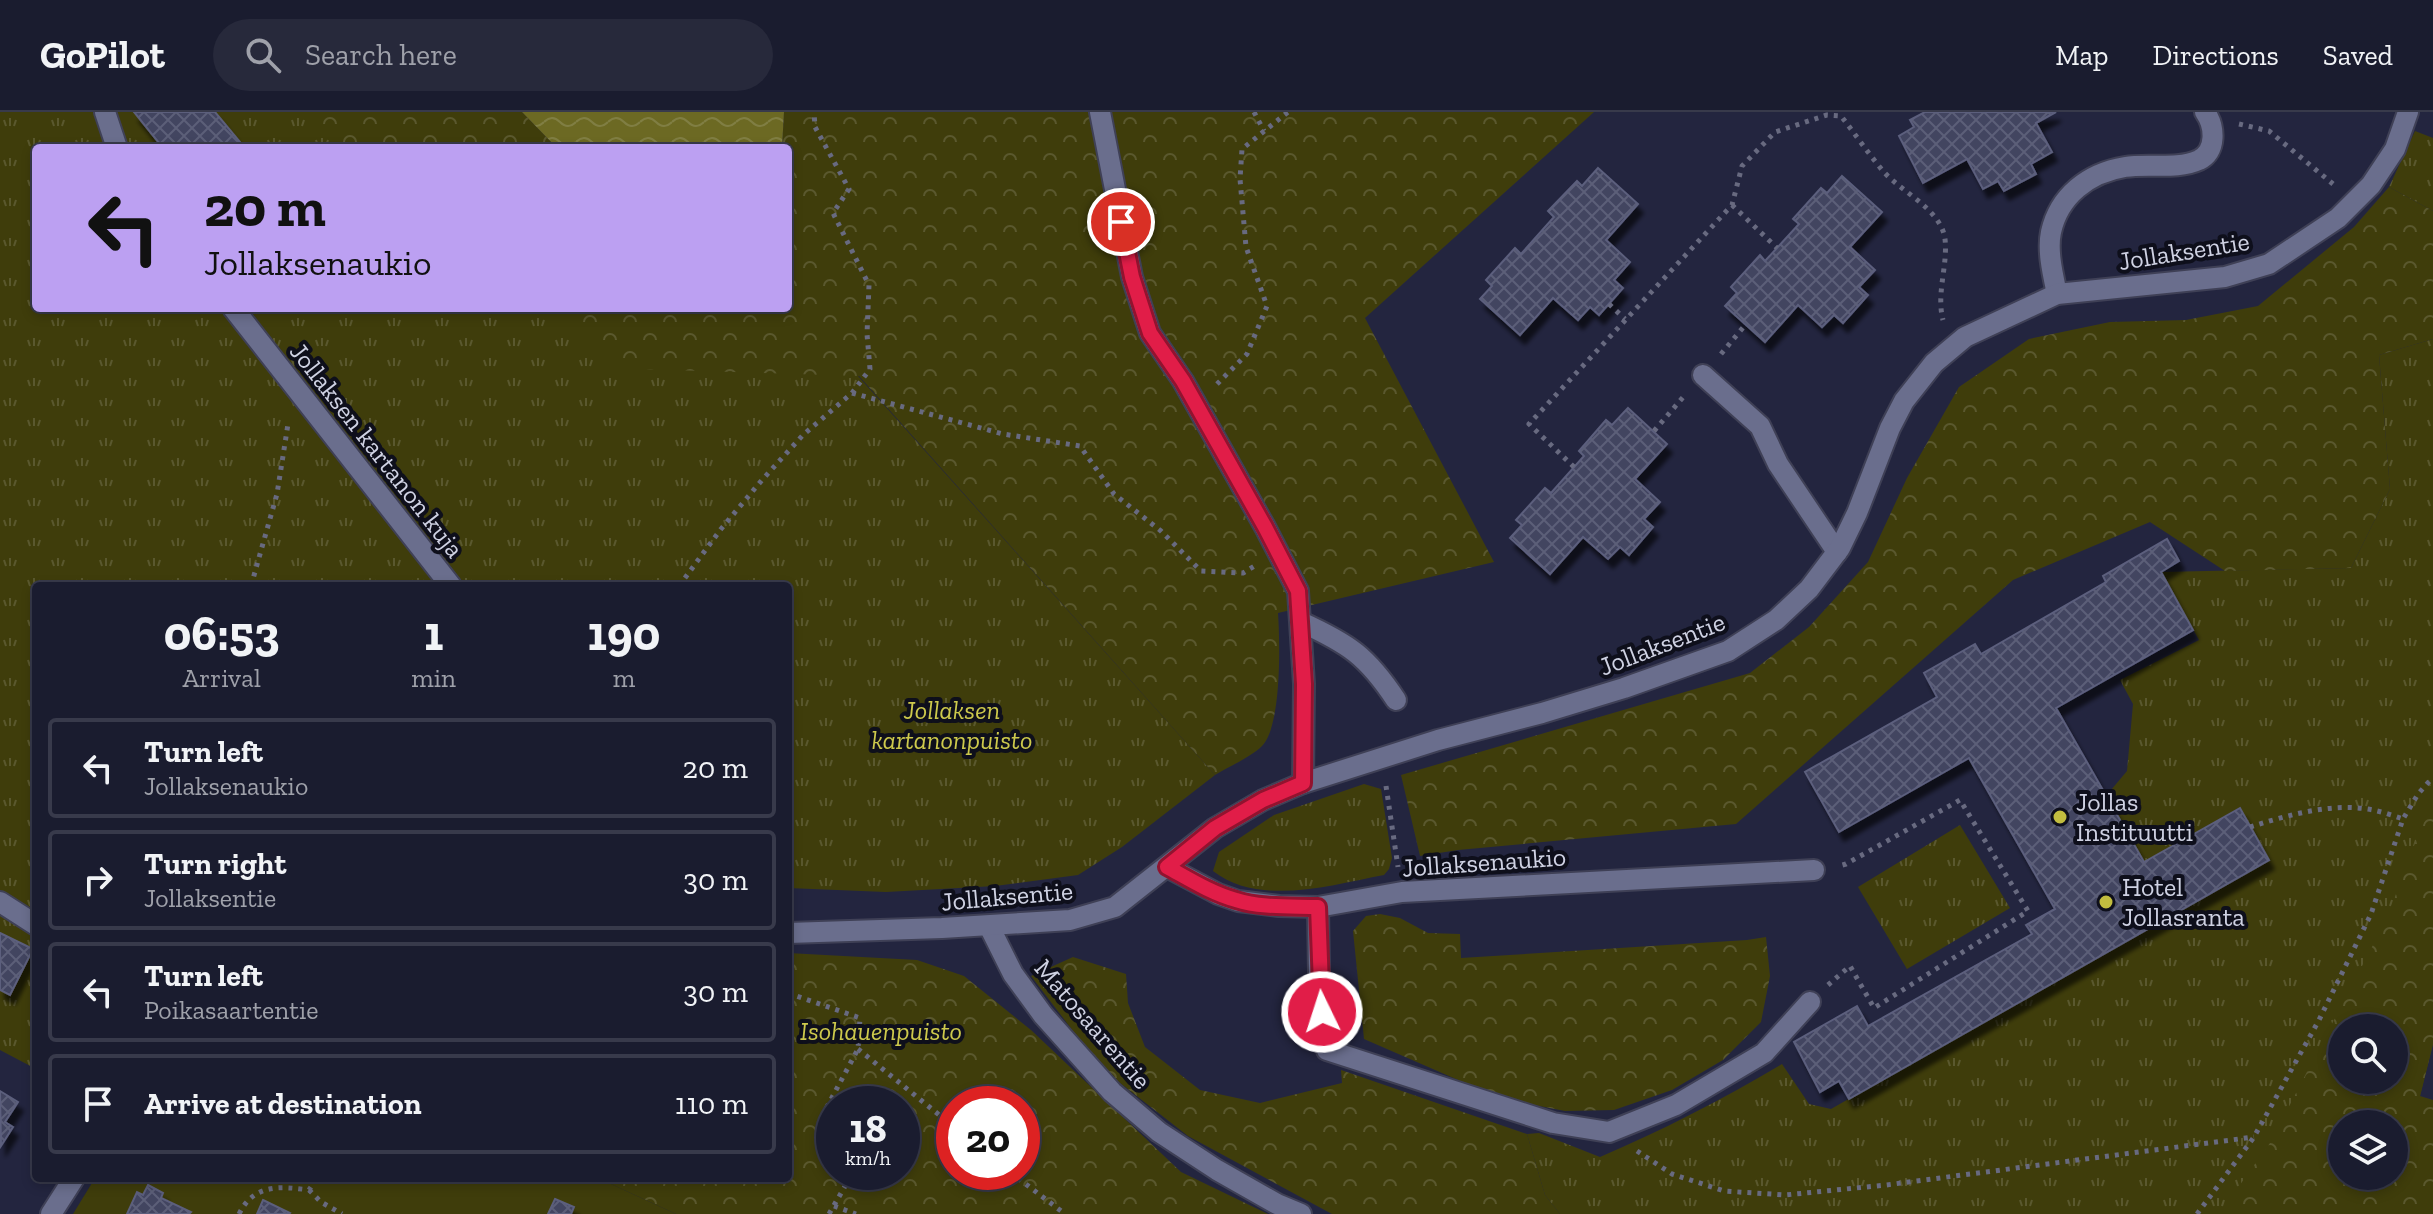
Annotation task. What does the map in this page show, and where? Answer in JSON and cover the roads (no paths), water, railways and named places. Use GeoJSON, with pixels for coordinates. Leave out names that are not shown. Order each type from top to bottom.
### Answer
{"type":"FeatureCollection","features":[{"type":"Feature","properties":{"kind":"street"},"geometry":{"type":"LineString","coordinates":[[105,112],[116,144]]}},
{"type":"Feature","properties":{"kind":"street"},"geometry":{"type":"LineString","coordinates":[[1100,112],[1132,277],[1150,333],[1183,381],[1298,591],[1304,684],[1303,783]]}},
{"type":"Feature","properties":{"kind":"street","name":"Jollaksentie"},"geometry":{"type":"LineString","coordinates":[[792,933],[1070,920],[1115,907],[1215,828],[1263,800],[1303,783],[1438,740],[1624,688],[1728,651],[1776,620],[1809,589],[1837,552],[1857,513],[1890,428],[1904,401],[1934,363],[1965,337],[2057,294],[2225,277],[2269,264],[2338,218],[2371,185],[2395,149],[2408,112]]}},
{"type":"Feature","properties":{"kind":"street"},"geometry":{"type":"LineString","coordinates":[[2057,294],[2052,270],[2051,235],[2066,197],[2088,179],[2124,167],[2200,160],[2210,148],[2214,130],[2208,116]]}},
{"type":"Feature","properties":{"kind":"street","name":"Jollaksen kartanon kuja"},"geometry":{"type":"LineString","coordinates":[[236,312],[448,582]]}},
{"type":"Feature","properties":{"kind":"street"},"geometry":{"type":"LineString","coordinates":[[1703,375],[1760,426],[1778,464],[1837,552]]}},
{"type":"Feature","properties":{"kind":"street"},"geometry":{"type":"LineString","coordinates":[[1301,622],[1357,652],[1378,672],[1396,700]]}},
{"type":"Feature","properties":{"kind":"street","name":"Jollaksenaukio"},"geometry":{"type":"LineString","coordinates":[[1167,867],[1238,901],[1318,907],[1402,892],[1814,870]]}},
{"type":"Feature","properties":{"kind":"street"},"geometry":{"type":"LineString","coordinates":[[0,902],[32,922]]}},
{"type":"Feature","properties":{"kind":"street"},"geometry":{"type":"LineString","coordinates":[[1318,907],[1319,974],[1327,1050],[1553,1123],[1609,1132],[1676,1105],[1764,1053],[1810,1002]]}},
{"type":"Feature","properties":{"kind":"street","name":"Matosaarentie"},"geometry":{"type":"LineString","coordinates":[[989,926],[1013,974],[1043,1015],[1112,1092],[1159,1132],[1217,1170],[1301,1214]]}},
{"type":"Feature","properties":{"kind":"street"},"geometry":{"type":"LineString","coordinates":[[51,1214],[71,1182]]}},
{"type":"Feature","properties":{"kind":"water"},"geometry":{"type":"Polygon","coordinates":[[[522,112],[784,112],[782,144],[553,144],[522,112]]]}},
{"type":"Feature","properties":{"kind":"place","name":"Jollas Instituutti"},"geometry":{"type":"Point","coordinates":[2060,817]}},
{"type":"Feature","properties":{"kind":"place","name":"Hotel Jollasranta"},"geometry":{"type":"Point","coordinates":[2106,902]}},
{"type":"Feature","properties":{"kind":"park label","name":"Jollaksen kartanonpuisto"},"geometry":{"type":"Point","coordinates":[952,725]}},
{"type":"Feature","properties":{"kind":"park label","name":"Isohauenpuisto"},"geometry":{"type":"Point","coordinates":[881,1031]}}]}
